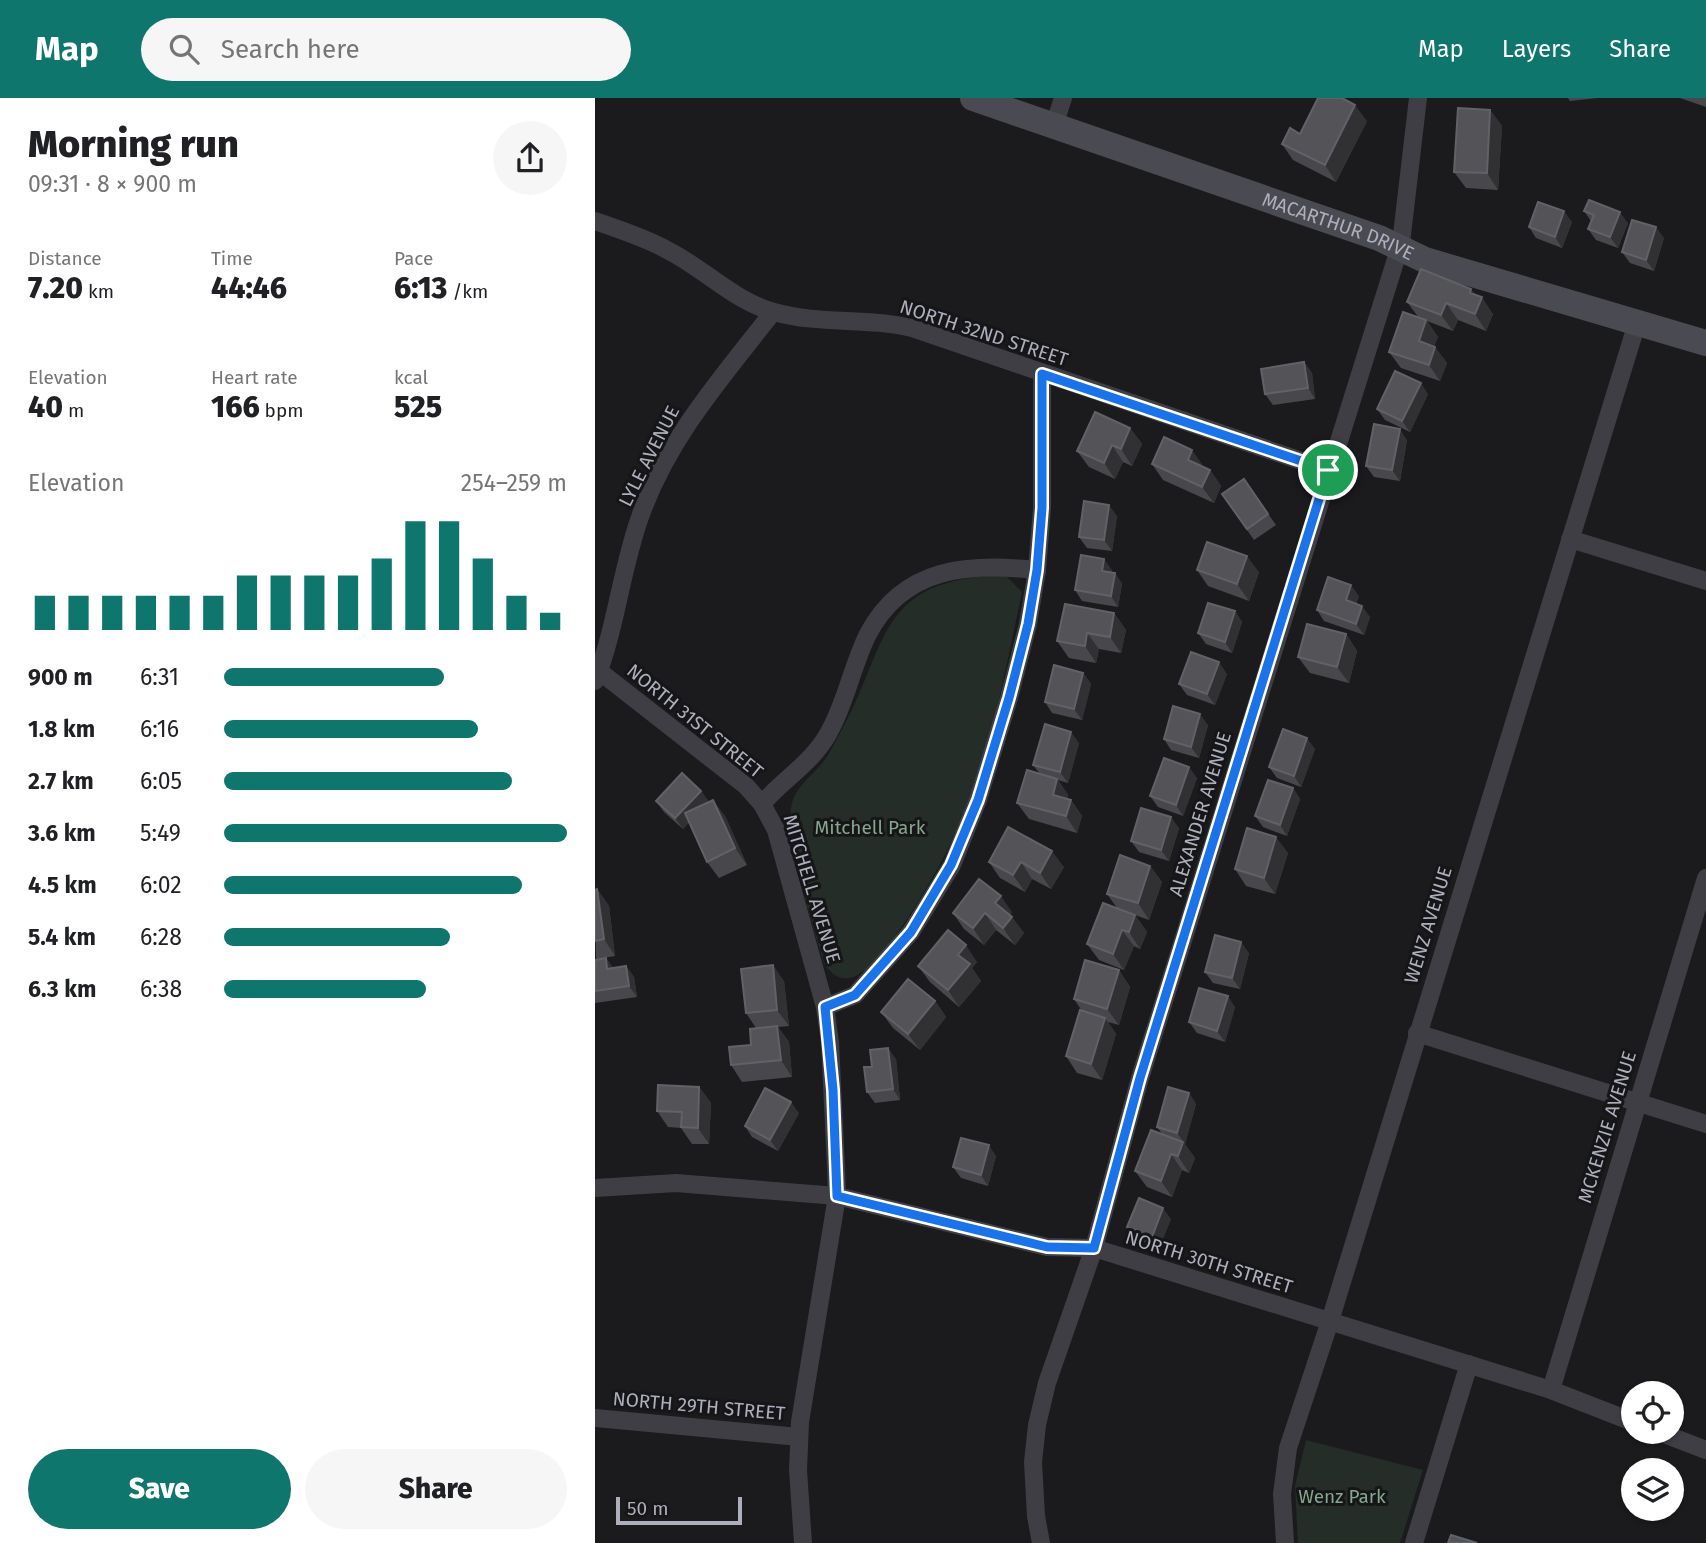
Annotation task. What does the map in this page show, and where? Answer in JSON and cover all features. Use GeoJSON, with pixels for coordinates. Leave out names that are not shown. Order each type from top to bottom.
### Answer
{"type":"FeatureCollection","features":[{"type":"Feature","properties":{"kind":"main road","name":"MACARTHUR DRIVE"},"geometry":{"type":"LineString","coordinates":[[973,98],[1399,248],[1425,260],[1706,343]]}},
{"type":"Feature","properties":{"kind":"street"},"geometry":{"type":"LineString","coordinates":[[1054,126],[1063,98]]}},
{"type":"Feature","properties":{"kind":"street","name":"ALEXANDER AVENUE"},"geometry":{"type":"LineString","coordinates":[[1041,1543],[1033,1479],[1037,1425],[1047,1383],[1094,1248],[1140,1078],[1399,248],[1418,98]]}},
{"type":"Feature","properties":{"kind":"street","name":"NORTH 32ND STREET"},"geometry":{"type":"LineString","coordinates":[[595,220],[669,250],[729,292],[773,312],[809,320],[887,322],[912,328],[1328,470]]}},
{"type":"Feature","properties":{"kind":"street","name":"LYLE AVENUE"},"geometry":{"type":"LineString","coordinates":[[597,676],[628,554],[657,475],[696,409],[773,312]]}},
{"type":"Feature","properties":{"kind":"street","name":"WENZ AVENUE"},"geometry":{"type":"LineString","coordinates":[[1285,1543],[1282,1494],[1288,1448],[1330,1321],[1637,323]]}},
{"type":"Feature","properties":{"kind":"street"},"geometry":{"type":"LineString","coordinates":[[825,1007],[855,995],[892,957],[933,900],[978,800],[1028,624],[1037,570],[1042,508],[1042,374]]}},
{"type":"Feature","properties":{"kind":"street"},"geometry":{"type":"LineString","coordinates":[[1570,539],[1706,581]]}},
{"type":"Feature","properties":{"kind":"street","name":"MITCHELL AVENUE"},"geometry":{"type":"LineString","coordinates":[[803,1543],[798,1494],[799,1437],[837,1196],[833,1090],[825,1007],[776,830],[762,804],[797,774],[822,743],[842,706],[868,635],[899,596],[918,583],[952,569],[975,565],[1037,570]]}},
{"type":"Feature","properties":{"kind":"street","name":"NORTH 31ST STREET"},"geometry":{"type":"LineString","coordinates":[[597,676],[746,786],[762,804]]}},
{"type":"Feature","properties":{"kind":"street","name":"MCKENZIE AVENUE"},"geometry":{"type":"LineString","coordinates":[[1551,1390],[1706,878]]}},
{"type":"Feature","properties":{"kind":"street"},"geometry":{"type":"LineString","coordinates":[[1417,1033],[1706,1124]]}},
{"type":"Feature","properties":{"kind":"street","name":"NORTH 30TH STREET"},"geometry":{"type":"LineString","coordinates":[[595,1188],[676,1183],[837,1196],[1047,1247],[1094,1248],[1551,1390],[1621,1417]]}},
{"type":"Feature","properties":{"kind":"street"},"geometry":{"type":"LineString","coordinates":[[1415,1543],[1469,1364]]}},
{"type":"Feature","properties":{"kind":"street","name":"NORTH 29TH STREET"},"geometry":{"type":"LineString","coordinates":[[595,1418],[799,1437]]}},
{"type":"Feature","properties":{"kind":"street"},"geometry":{"type":"LineString","coordinates":[[1684,1442],[1706,1450]]}},
{"type":"Feature","properties":{"kind":"green space","name":"Mitchell Park"},"geometry":{"type":"Polygon","coordinates":[[[1005,575],[1022,592],[989,741],[968,808],[922,895],[884,951],[866,969],[850,978],[838,977],[824,964],[795,859],[790,818],[794,797],[828,755],[892,622],[908,603],[931,589],[962,579],[1005,575]]]}},
{"type":"Feature","properties":{"kind":"green space","name":"Wenz Park"},"geometry":{"type":"Polygon","coordinates":[[[1306,1440],[1423,1470],[1400,1543],[1298,1543],[1295,1486],[1306,1440]]]}},
{"type":"Feature","properties":{"kind":"building"},"geometry":{"type":"Polygon","coordinates":[[[1318,98],[1342,98],[1355,105],[1325,165],[1282,144],[1290,128],[1300,134],[1318,98]]]}},
{"type":"Feature","properties":{"kind":"building"},"geometry":{"type":"Polygon","coordinates":[[[1458,108],[1490,110],[1487,173],[1454,172],[1458,108]]]}},
{"type":"Feature","properties":{"kind":"building"},"geometry":{"type":"Polygon","coordinates":[[[1589,200],[1620,212],[1610,237],[1588,229],[1594,215],[1584,211],[1589,200]]]}},
{"type":"Feature","properties":{"kind":"building"},"geometry":{"type":"Polygon","coordinates":[[[1538,202],[1564,211],[1555,237],[1529,227],[1538,202]]]}},
{"type":"Feature","properties":{"kind":"building"},"geometry":{"type":"Polygon","coordinates":[[[1632,220],[1656,227],[1646,260],[1622,252],[1632,220]]]}},
{"type":"Feature","properties":{"kind":"building"},"geometry":{"type":"Polygon","coordinates":[[[1421,269],[1471,289],[1470,293],[1482,297],[1475,314],[1446,303],[1441,315],[1407,302],[1421,269]]]}},
{"type":"Feature","properties":{"kind":"building"},"geometry":{"type":"Polygon","coordinates":[[[1403,312],[1426,320],[1419,341],[1435,347],[1429,365],[1389,352],[1403,312]]]}},
{"type":"Feature","properties":{"kind":"building"},"geometry":{"type":"Polygon","coordinates":[[[1304,362],[1308,388],[1265,394],[1261,369],[1304,362]]]}},
{"type":"Feature","properties":{"kind":"building"},"geometry":{"type":"Polygon","coordinates":[[[1395,371],[1421,383],[1402,421],[1377,409],[1395,371]]]}},
{"type":"Feature","properties":{"kind":"building"},"geometry":{"type":"Polygon","coordinates":[[[1095,412],[1130,428],[1121,449],[1112,445],[1104,463],[1077,451],[1095,412]]]}},
{"type":"Feature","properties":{"kind":"building"},"geometry":{"type":"Polygon","coordinates":[[[1374,424],[1400,429],[1392,470],[1366,466],[1374,424]]]}},
{"type":"Feature","properties":{"kind":"building"},"geometry":{"type":"Polygon","coordinates":[[[1164,437],[1192,450],[1188,460],[1210,470],[1202,487],[1152,464],[1164,437]]]}},
{"type":"Feature","properties":{"kind":"building"},"geometry":{"type":"Polygon","coordinates":[[[1244,479],[1268,514],[1247,529],[1222,494],[1244,479]]]}},
{"type":"Feature","properties":{"kind":"building"},"geometry":{"type":"Polygon","coordinates":[[[1084,501],[1109,505],[1104,540],[1079,537],[1084,501]]]}},
{"type":"Feature","properties":{"kind":"building"},"geometry":{"type":"Polygon","coordinates":[[[1207,542],[1247,556],[1237,584],[1197,570],[1207,542]]]}},
{"type":"Feature","properties":{"kind":"building"},"geometry":{"type":"Polygon","coordinates":[[[1081,555],[1104,559],[1102,571],[1115,573],[1111,596],[1075,590],[1081,555]]]}},
{"type":"Feature","properties":{"kind":"building"},"geometry":{"type":"Polygon","coordinates":[[[1328,577],[1351,585],[1346,600],[1362,606],[1356,624],[1317,610],[1328,577]]]}},
{"type":"Feature","properties":{"kind":"building"},"geometry":{"type":"Polygon","coordinates":[[[1208,603],[1235,611],[1225,642],[1198,633],[1208,603]]]}},
{"type":"Feature","properties":{"kind":"building"},"geometry":{"type":"Polygon","coordinates":[[[1065,604],[1114,613],[1110,637],[1087,633],[1085,646],[1057,641],[1065,604]]]}},
{"type":"Feature","properties":{"kind":"building"},"geometry":{"type":"Polygon","coordinates":[[[1307,624],[1346,634],[1337,667],[1298,657],[1307,624]]]}},
{"type":"Feature","properties":{"kind":"building"},"geometry":{"type":"Polygon","coordinates":[[[1191,652],[1219,662],[1207,694],[1179,684],[1191,652]]]}},
{"type":"Feature","properties":{"kind":"building"},"geometry":{"type":"Polygon","coordinates":[[[1054,665],[1083,673],[1074,709],[1045,702],[1054,665]]]}},
{"type":"Feature","properties":{"kind":"building"},"geometry":{"type":"Polygon","coordinates":[[[1173,706],[1200,714],[1191,747],[1164,739],[1173,706]]]}},
{"type":"Feature","properties":{"kind":"building"},"geometry":{"type":"Polygon","coordinates":[[[1045,724],[1071,732],[1060,772],[1033,765],[1045,724]]]}},
{"type":"Feature","properties":{"kind":"building"},"geometry":{"type":"Polygon","coordinates":[[[1283,729],[1307,738],[1294,776],[1269,767],[1283,729]]]}},
{"type":"Feature","properties":{"kind":"building"},"geometry":{"type":"Polygon","coordinates":[[[1164,758],[1189,767],[1176,805],[1150,796],[1164,758]]]}},
{"type":"Feature","properties":{"kind":"building"},"geometry":{"type":"Polygon","coordinates":[[[1027,770],[1057,779],[1053,795],[1071,800],[1066,816],[1017,803],[1027,770]]]}},
{"type":"Feature","properties":{"kind":"building"},"geometry":{"type":"Polygon","coordinates":[[[682,773],[701,791],[675,818],[656,801],[682,773]]]}},
{"type":"Feature","properties":{"kind":"building"},"geometry":{"type":"Polygon","coordinates":[[[1268,780],[1293,788],[1280,825],[1255,816],[1268,780]]]}},
{"type":"Feature","properties":{"kind":"building"},"geometry":{"type":"Polygon","coordinates":[[[713,800],[735,848],[707,862],[685,813],[713,800]]]}},
{"type":"Feature","properties":{"kind":"building"},"geometry":{"type":"Polygon","coordinates":[[[1141,808],[1171,817],[1161,850],[1131,841],[1141,808]]]}},
{"type":"Feature","properties":{"kind":"building"},"geometry":{"type":"Polygon","coordinates":[[[1008,827],[1052,851],[1040,873],[1021,862],[1013,875],[989,862],[1008,827]]]}},
{"type":"Feature","properties":{"kind":"building"},"geometry":{"type":"Polygon","coordinates":[[[1247,828],[1276,837],[1264,878],[1235,869],[1247,828]]]}},
{"type":"Feature","properties":{"kind":"building"},"geometry":{"type":"Polygon","coordinates":[[[1120,855],[1150,866],[1138,903],[1107,894],[1120,855]]]}},
{"type":"Feature","properties":{"kind":"building"},"geometry":{"type":"Polygon","coordinates":[[[979,879],[1001,896],[995,903],[1012,917],[1003,928],[985,913],[973,928],[953,913],[979,879]]]}},
{"type":"Feature","properties":{"kind":"building"},"geometry":{"type":"Polygon","coordinates":[[[597,889],[604,939],[595,941],[595,890],[597,889]]]}},
{"type":"Feature","properties":{"kind":"building"},"geometry":{"type":"Polygon","coordinates":[[[1103,903],[1135,915],[1129,932],[1122,930],[1113,954],[1087,944],[1103,903]]]}},
{"type":"Feature","properties":{"kind":"building"},"geometry":{"type":"Polygon","coordinates":[[[948,930],[966,945],[958,955],[970,964],[948,990],[918,966],[948,930]]]}},
{"type":"Feature","properties":{"kind":"building"},"geometry":{"type":"Polygon","coordinates":[[[1215,935],[1241,942],[1232,978],[1205,972],[1215,935]]]}},
{"type":"Feature","properties":{"kind":"building"},"geometry":{"type":"Polygon","coordinates":[[[606,958],[607,969],[626,966],[629,986],[595,991],[595,960],[606,958]]]}},
{"type":"Feature","properties":{"kind":"building"},"geometry":{"type":"Polygon","coordinates":[[[1085,960],[1119,970],[1107,1009],[1074,999],[1085,960]]]}},
{"type":"Feature","properties":{"kind":"building"},"geometry":{"type":"Polygon","coordinates":[[[773,965],[777,1010],[746,1013],[741,969],[773,965]]]}},
{"type":"Feature","properties":{"kind":"building"},"geometry":{"type":"Polygon","coordinates":[[[908,979],[935,1001],[908,1034],[881,1012],[908,979]]]}},
{"type":"Feature","properties":{"kind":"building"},"geometry":{"type":"Polygon","coordinates":[[[1199,988],[1228,996],[1217,1031],[1189,1022],[1199,988]]]}},
{"type":"Feature","properties":{"kind":"building"},"geometry":{"type":"Polygon","coordinates":[[[1080,1010],[1105,1018],[1091,1064],[1066,1056],[1080,1010]]]}},
{"type":"Feature","properties":{"kind":"building"},"geometry":{"type":"Polygon","coordinates":[[[777,1026],[781,1060],[731,1065],[729,1047],[751,1045],[750,1029],[777,1026]]]}},
{"type":"Feature","properties":{"kind":"building"},"geometry":{"type":"Polygon","coordinates":[[[888,1048],[893,1089],[867,1092],[864,1067],[872,1067],[870,1050],[888,1048]]]}},
{"type":"Feature","properties":{"kind":"building"},"geometry":{"type":"Polygon","coordinates":[[[658,1085],[699,1087],[698,1128],[681,1127],[682,1112],[657,1111],[658,1085]]]}},
{"type":"Feature","properties":{"kind":"building"},"geometry":{"type":"Polygon","coordinates":[[[1168,1087],[1189,1093],[1177,1133],[1157,1127],[1168,1087]]]}},
{"type":"Feature","properties":{"kind":"building"},"geometry":{"type":"Polygon","coordinates":[[[765,1088],[791,1102],[770,1140],[745,1126],[765,1088]]]}},
{"type":"Feature","properties":{"kind":"building"},"geometry":{"type":"Polygon","coordinates":[[[1151,1130],[1183,1142],[1178,1156],[1171,1154],[1161,1181],[1135,1171],[1151,1130]]]}},
{"type":"Feature","properties":{"kind":"building"},"geometry":{"type":"Polygon","coordinates":[[[961,1138],[989,1145],[981,1175],[953,1167],[961,1138]]]}},
{"type":"Feature","properties":{"kind":"building"},"geometry":{"type":"Polygon","coordinates":[[[1139,1198],[1163,1208],[1152,1237],[1127,1227],[1139,1198]]]}},
{"type":"Feature","properties":{"kind":"building"},"geometry":{"type":"Polygon","coordinates":[[[1451,1535],[1477,1543],[1448,1543],[1451,1535]]]}},
{"type":"Feature","properties":{"kind":"route"},"geometry":{"type":"LineString","coordinates":[[1042,374],[1328,470],[1140,1078],[1094,1248],[1047,1247],[837,1196],[830,1042],[825,1007],[855,995],[892,957],[911,932],[933,900],[951,865],[978,800],[1028,624],[1037,570],[1042,508],[1042,374]]}}]}
